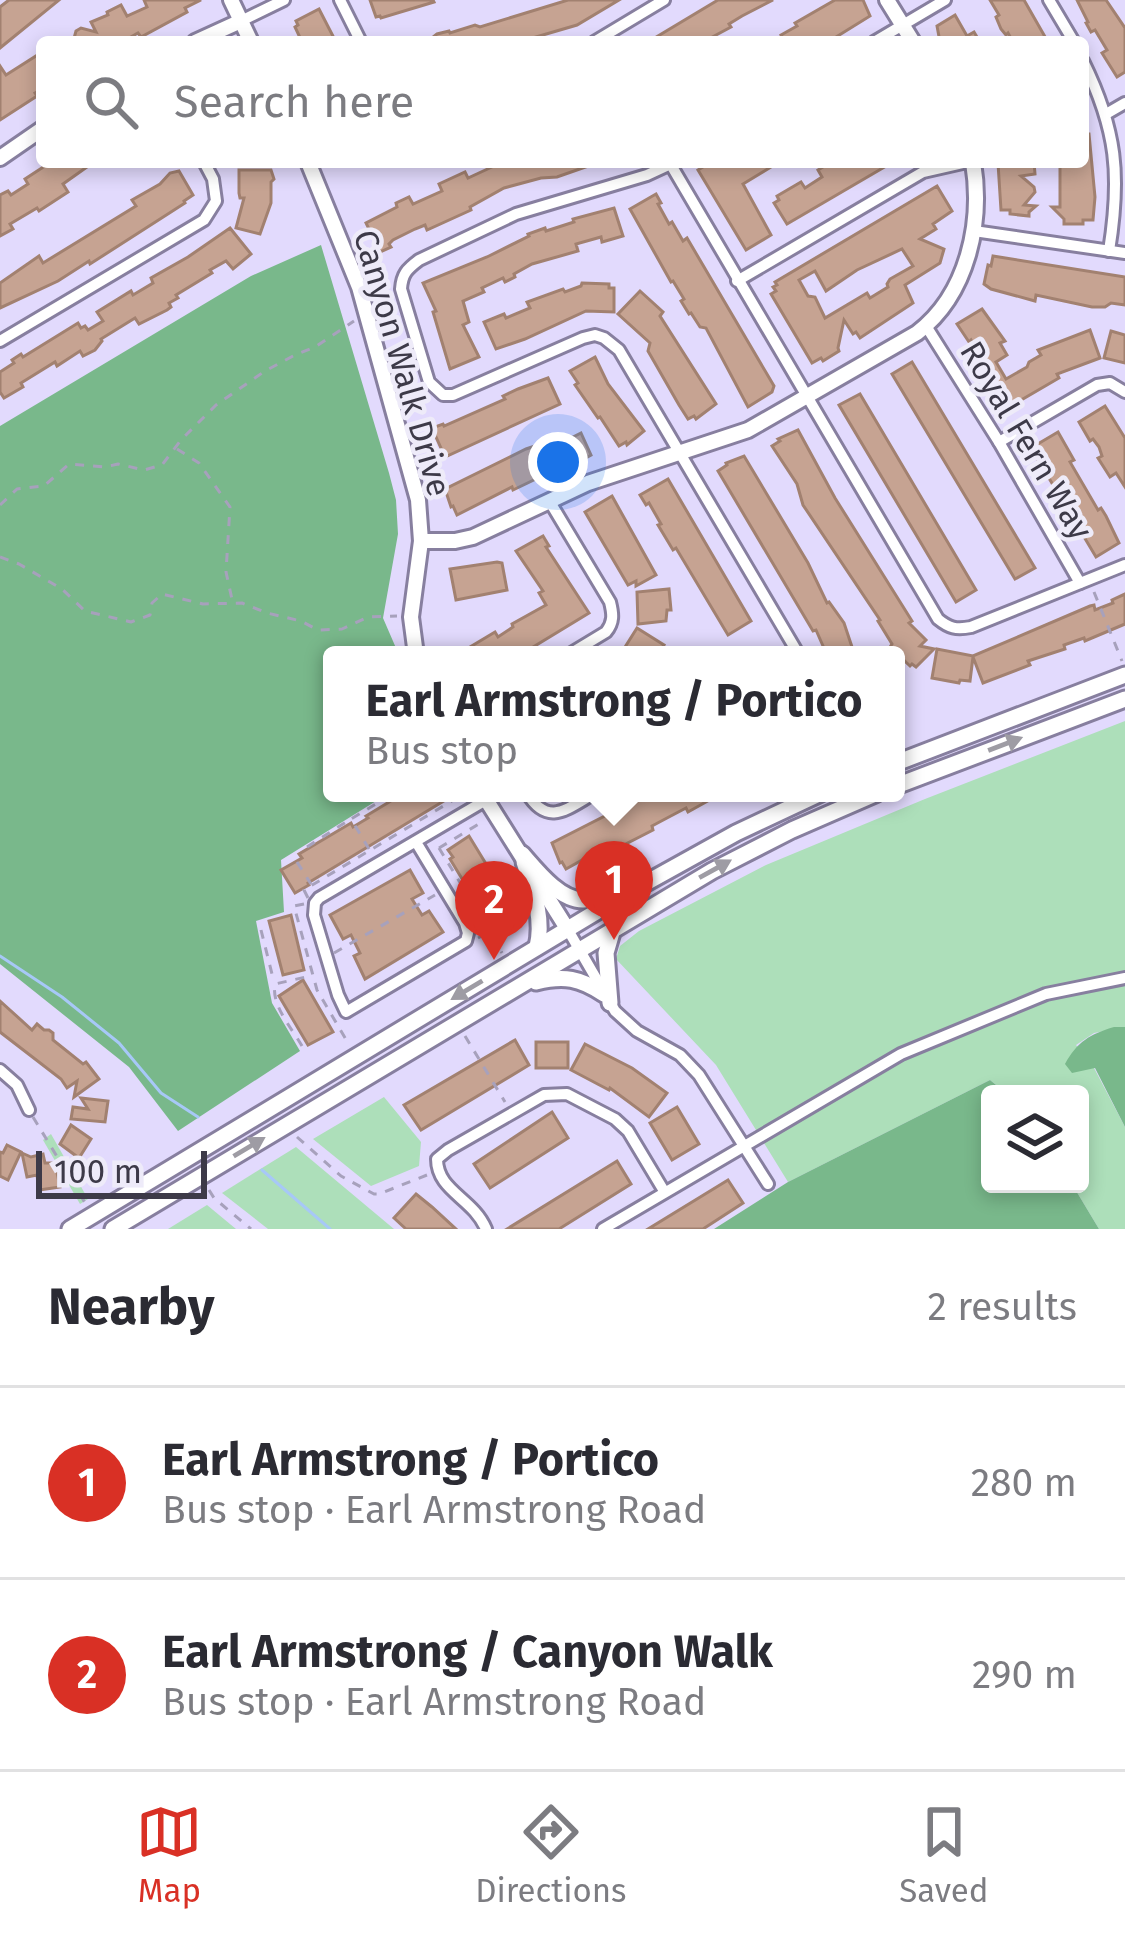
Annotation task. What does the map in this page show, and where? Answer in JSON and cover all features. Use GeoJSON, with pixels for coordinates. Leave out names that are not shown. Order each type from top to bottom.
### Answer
{"type":"FeatureCollection","features":[{"type":"Feature","properties":{"kind":"main road"},"geometry":{"type":"LineString","coordinates":[[905,759],[1125,672]]}},
{"type":"Feature","properties":{"kind":"main road"},"geometry":{"type":"LineString","coordinates":[[905,783],[1125,699]]}},
{"type":"Feature","properties":{"kind":"main road"},"geometry":{"type":"LineString","coordinates":[[70,1229],[664,872],[802,802]]}},
{"type":"Feature","properties":{"kind":"main road"},"geometry":{"type":"LineString","coordinates":[[112,1229],[614,928],[749,851],[857,802]]}},
{"type":"Feature","properties":{"kind":"main road"},"geometry":{"type":"LineString","coordinates":[[522,854],[567,896],[583,900],[664,872]]}},
{"type":"Feature","properties":{"kind":"main road"},"geometry":{"type":"LineString","coordinates":[[522,854],[539,916],[538,947]]}},
{"type":"Feature","properties":{"kind":"main road"},"geometry":{"type":"LineString","coordinates":[[607,998],[606,947],[614,928]]}},
{"type":"Feature","properties":{"kind":"main road"},"geometry":{"type":"LineString","coordinates":[[515,987],[566,977],[583,981],[607,998]]}},
{"type":"Feature","properties":{"kind":"street"},"geometry":{"type":"LineString","coordinates":[[230,0],[248,36]]}},
{"type":"Feature","properties":{"kind":"street"},"geometry":{"type":"LineString","coordinates":[[208,36],[284,0]]}},
{"type":"Feature","properties":{"kind":"street"},"geometry":{"type":"LineString","coordinates":[[340,0],[358,36]]}},
{"type":"Feature","properties":{"kind":"street"},"geometry":{"type":"LineString","coordinates":[[604,36],[664,0]]}},
{"type":"Feature","properties":{"kind":"street"},"geometry":{"type":"LineString","coordinates":[[887,0],[909,36]]}},
{"type":"Feature","properties":{"kind":"street"},"geometry":{"type":"LineString","coordinates":[[884,36],[945,0]]}},
{"type":"Feature","properties":{"kind":"street"},"geometry":{"type":"LineString","coordinates":[[1049,0],[1070,36]]}},
{"type":"Feature","properties":{"kind":"street"},"geometry":{"type":"LineString","coordinates":[[1089,73],[1112,140],[1116,192],[1109,251]]}},
{"type":"Feature","properties":{"kind":"street"},"geometry":{"type":"LineString","coordinates":[[1106,114],[1125,103]]}},
{"type":"Feature","properties":{"kind":"street"},"geometry":{"type":"LineString","coordinates":[[0,158],[36,133]]}},
{"type":"Feature","properties":{"kind":"street"},"geometry":{"type":"LineString","coordinates":[[0,341],[204,220],[216,201],[207,168]]}},
{"type":"Feature","properties":{"kind":"street","name":"Canyon Walk Drive"},"geometry":{"type":"LineString","coordinates":[[310,168],[359,287],[418,500],[421,541],[411,616],[415,646]]}},
{"type":"Feature","properties":{"kind":"street"},"geometry":{"type":"LineString","coordinates":[[662,168],[496,223],[418,260],[402,276],[401,289],[429,382],[443,395],[453,395],[595,335],[619,350],[794,646]]}},
{"type":"Feature","properties":{"kind":"street"},"geometry":{"type":"LineString","coordinates":[[676,168],[737,281],[938,620],[948,628],[970,627],[1125,565]]}},
{"type":"Feature","properties":{"kind":"street"},"geometry":{"type":"LineString","coordinates":[[737,281],[923,172],[942,168]]}},
{"type":"Feature","properties":{"kind":"street"},"geometry":{"type":"LineString","coordinates":[[421,541],[473,537],[621,470],[748,430],[926,326],[959,276],[974,231],[976,195],[971,168]]}},
{"type":"Feature","properties":{"kind":"street"},"geometry":{"type":"LineString","coordinates":[[974,231],[1125,253]]}},
{"type":"Feature","properties":{"kind":"street","name":"Royal Fern Way"},"geometry":{"type":"LineString","coordinates":[[926,326],[1084,581]]}},
{"type":"Feature","properties":{"kind":"street"},"geometry":{"type":"LineString","coordinates":[[999,442],[1097,385],[1110,383],[1125,392]]}},
{"type":"Feature","properties":{"kind":"street"},"geometry":{"type":"LineString","coordinates":[[550,502],[610,602],[613,615],[606,632],[583,646]]}},
{"type":"Feature","properties":{"kind":"street"},"geometry":{"type":"LineString","coordinates":[[416,842],[465,923],[467,938],[346,1012],[313,903],[476,802]]}},
{"type":"Feature","properties":{"kind":"street"},"geometry":{"type":"LineString","coordinates":[[487,802],[607,998],[631,1026],[690,1064],[768,1184]]}},
{"type":"Feature","properties":{"kind":"street"},"geometry":{"type":"LineString","coordinates":[[534,802],[549,814],[578,802]]}},
{"type":"Feature","properties":{"kind":"street"},"geometry":{"type":"LineString","coordinates":[[603,1229],[902,1054],[1046,994],[1125,978]]}},
{"type":"Feature","properties":{"kind":"street"},"geometry":{"type":"LineString","coordinates":[[0,1070],[17,1084],[29,1110]]}},
{"type":"Feature","properties":{"kind":"street"},"geometry":{"type":"LineString","coordinates":[[486,1229],[476,1210],[443,1182],[436,1163],[439,1156],[544,1095],[567,1094],[615,1119],[628,1131],[664,1191]]}},
{"type":"Feature","properties":{"kind":"path"},"geometry":{"type":"LineString","coordinates":[[0,505],[16,489],[44,486],[69,464],[118,464],[132,469],[162,465],[217,405],[242,386],[356,320]]}},
{"type":"Feature","properties":{"kind":"path"},"geometry":{"type":"LineString","coordinates":[[175,448],[199,463],[230,507],[226,572],[233,604]]}},
{"type":"Feature","properties":{"kind":"path"},"geometry":{"type":"LineString","coordinates":[[0,557],[62,590],[85,611],[113,619],[137,622],[149,615],[154,599],[162,594],[203,604],[242,603],[318,630],[342,629],[368,617],[397,616]]}},
{"type":"Feature","properties":{"kind":"path"},"geometry":{"type":"LineString","coordinates":[[1084,581],[1125,672]]}},
{"type":"Feature","properties":{"kind":"path"},"geometry":{"type":"LineString","coordinates":[[307,847],[379,802]]}},
{"type":"Feature","properties":{"kind":"path"},"geometry":{"type":"LineString","coordinates":[[349,1045],[322,1003],[294,906],[313,903],[304,890],[450,802]]}},
{"type":"Feature","properties":{"kind":"path"},"geometry":{"type":"LineString","coordinates":[[351,819],[370,851]]}},
{"type":"Feature","properties":{"kind":"path"},"geometry":{"type":"LineString","coordinates":[[484,821],[439,848],[503,954]]}},
{"type":"Feature","properties":{"kind":"path"},"geometry":{"type":"LineString","coordinates":[[297,862],[312,886]]}},
{"type":"Feature","properties":{"kind":"path"},"geometry":{"type":"LineString","coordinates":[[327,955],[342,951],[445,889]]}},
{"type":"Feature","properties":{"kind":"path"},"geometry":{"type":"LineString","coordinates":[[467,938],[480,938],[516,916],[512,897],[526,889]]}},
{"type":"Feature","properties":{"kind":"path"},"geometry":{"type":"LineString","coordinates":[[261,930],[275,984],[273,993],[302,1046]]}},
{"type":"Feature","properties":{"kind":"path"},"geometry":{"type":"LineString","coordinates":[[275,984],[314,976]]}},
{"type":"Feature","properties":{"kind":"path"},"geometry":{"type":"LineString","coordinates":[[465,1036],[512,1113]]}},
{"type":"Feature","properties":{"kind":"path"},"geometry":{"type":"LineString","coordinates":[[29,1110],[92,1216]]}},
{"type":"Feature","properties":{"kind":"path"},"geometry":{"type":"LineString","coordinates":[[295,1136],[341,1176],[374,1194],[427,1175]]}},
{"type":"Feature","properties":{"kind":"path"},"geometry":{"type":"LineString","coordinates":[[208,1189],[251,1229]]}},
{"type":"Feature","properties":{"kind":"green space"},"geometry":{"type":"Polygon","coordinates":[[[321,245],[396,500],[398,534],[383,618],[395,646],[323,646],[323,802],[374,802],[281,860],[284,912],[256,921],[272,1003],[300,1051],[178,1131],[129,1067],[0,964],[0,426],[251,276],[321,245]]]}},
{"type":"Feature","properties":{"kind":"green space"},"geometry":{"type":"Polygon","coordinates":[[[1125,721],[1125,1027],[1094,1033],[1076,1045],[1094,1068],[1125,1127],[1125,1229],[1099,1229],[1077,1193],[1089,1193],[1089,1085],[996,1085],[990,1080],[788,1182],[716,1065],[616,959],[620,946],[639,931],[766,865],[1125,721]]]}},
{"type":"Feature","properties":{"kind":"green space"},"geometry":{"type":"Polygon","coordinates":[[[1125,1027],[1125,1127],[1095,1068],[1072,1073],[1065,1064],[1085,1040],[1125,1027]]]}},
{"type":"Feature","properties":{"kind":"green space"},"geometry":{"type":"Polygon","coordinates":[[[990,1080],[996,1085],[981,1085],[981,1193],[1077,1193],[1099,1229],[714,1229],[788,1182],[990,1080]]]}},
{"type":"Feature","properties":{"kind":"green space"},"geometry":{"type":"Polygon","coordinates":[[[384,1097],[421,1142],[419,1166],[371,1186],[313,1139],[384,1097]]]}},
{"type":"Feature","properties":{"kind":"green space"},"geometry":{"type":"Polygon","coordinates":[[[51,1134],[88,1199],[80,1204],[43,1140],[51,1134]]]}},
{"type":"Feature","properties":{"kind":"green space"},"geometry":{"type":"Polygon","coordinates":[[[296,1147],[394,1229],[268,1229],[222,1193],[296,1147]]]}},
{"type":"Feature","properties":{"kind":"green space"},"geometry":{"type":"Polygon","coordinates":[[[207,1205],[236,1229],[168,1229],[207,1205]]]}},
{"type":"Feature","properties":{"kind":"building"},"geometry":{"type":"Polygon","coordinates":[[[9,0],[59,0],[0,48],[0,7],[9,0]]]}},
{"type":"Feature","properties":{"kind":"building"},"geometry":{"type":"Polygon","coordinates":[[[144,0],[201,0],[143,36],[75,36],[81,28],[96,32],[91,22],[121,5],[127,16],[147,7],[144,0]]]}},
{"type":"Feature","properties":{"kind":"building"},"geometry":{"type":"Polygon","coordinates":[[[370,0],[434,2],[381,18],[376,17],[370,0]]]}},
{"type":"Feature","properties":{"kind":"building"},"geometry":{"type":"Polygon","coordinates":[[[568,0],[619,0],[577,25],[539,36],[434,36],[568,0]]]}},
{"type":"Feature","properties":{"kind":"building"},"geometry":{"type":"Polygon","coordinates":[[[718,0],[773,0],[714,36],[658,36],[718,0]]]}},
{"type":"Feature","properties":{"kind":"building"},"geometry":{"type":"Polygon","coordinates":[[[835,0],[863,0],[870,16],[838,36],[782,36],[835,0]]]}},
{"type":"Feature","properties":{"kind":"building"},"geometry":{"type":"Polygon","coordinates":[[[990,0],[1024,0],[1045,36],[1006,35],[990,0]]]}},
{"type":"Feature","properties":{"kind":"building"},"geometry":{"type":"Polygon","coordinates":[[[1077,0],[1106,0],[1125,28],[1125,72],[1117,77],[1102,53],[1107,50],[1095,30],[1091,32],[1077,0]]]}},
{"type":"Feature","properties":{"kind":"building"},"geometry":{"type":"Polygon","coordinates":[[[319,9],[333,36],[299,36],[296,21],[319,9]]]}},
{"type":"Feature","properties":{"kind":"building"},"geometry":{"type":"Polygon","coordinates":[[[955,15],[967,36],[939,36],[937,26],[955,15]]]}},
{"type":"Feature","properties":{"kind":"building"},"geometry":{"type":"Polygon","coordinates":[[[36,56],[36,97],[0,120],[0,66],[6,75],[36,56]]]}},
{"type":"Feature","properties":{"kind":"building"},"geometry":{"type":"Polygon","coordinates":[[[1089,134],[1093,220],[1064,224],[1052,207],[1060,207],[1060,168],[1089,168],[1089,134]]]}},
{"type":"Feature","properties":{"kind":"building"},"geometry":{"type":"Polygon","coordinates":[[[42,168],[86,168],[63,184],[68,192],[10,224],[13,229],[0,236],[0,195],[8,191],[11,195],[28,184],[25,179],[42,168]]]}},
{"type":"Feature","properties":{"kind":"building"},"geometry":{"type":"Polygon","coordinates":[[[490,168],[583,168],[504,188],[471,210],[393,240],[391,247],[380,252],[366,223],[409,197],[413,204],[442,191],[439,184],[465,172],[468,178],[490,168]]]}},
{"type":"Feature","properties":{"kind":"building"},"geometry":{"type":"Polygon","coordinates":[[[769,168],[743,184],[771,235],[746,250],[698,170],[769,168]]]}},
{"type":"Feature","properties":{"kind":"building"},"geometry":{"type":"Polygon","coordinates":[[[883,168],[787,224],[774,203],[777,196],[801,182],[805,188],[822,177],[818,170],[883,168]]]}},
{"type":"Feature","properties":{"kind":"building"},"geometry":{"type":"Polygon","coordinates":[[[998,168],[1034,168],[1035,174],[1021,176],[1035,192],[1024,205],[1036,206],[1029,216],[1001,210],[998,168]]]}},
{"type":"Feature","properties":{"kind":"building"},"geometry":{"type":"Polygon","coordinates":[[[239,170],[271,170],[274,179],[260,234],[236,228],[244,198],[239,193],[239,170]]]}},
{"type":"Feature","properties":{"kind":"building"},"geometry":{"type":"Polygon","coordinates":[[[179,171],[193,195],[185,203],[90,264],[0,308],[0,283],[39,256],[43,263],[136,206],[132,200],[179,171]]]}},
{"type":"Feature","properties":{"kind":"building"},"geometry":{"type":"Polygon","coordinates":[[[937,186],[952,211],[920,239],[944,249],[940,263],[905,285],[913,303],[860,338],[844,320],[839,351],[823,361],[812,363],[771,294],[776,291],[775,282],[937,186]],[[902,249],[826,291],[815,271],[799,280],[808,296],[815,297],[825,318],[867,293],[870,298],[913,266],[902,249]]]}},
{"type":"Feature","properties":{"kind":"building"},"geometry":{"type":"Polygon","coordinates":[[[656,194],[669,224],[683,241],[687,238],[774,386],[748,407],[706,328],[689,314],[630,209],[656,194]]]}},
{"type":"Feature","properties":{"kind":"building"},"geometry":{"type":"Polygon","coordinates":[[[614,208],[623,236],[576,244],[578,251],[532,264],[463,301],[469,322],[463,325],[479,357],[450,369],[436,311],[423,283],[528,234],[614,208]]]}},
{"type":"Feature","properties":{"kind":"building"},"geometry":{"type":"Polygon","coordinates":[[[230,228],[251,254],[233,269],[226,261],[210,270],[212,273],[176,295],[167,310],[139,324],[135,318],[101,339],[95,350],[83,356],[80,351],[57,366],[55,362],[4,398],[0,372],[12,360],[78,323],[88,330],[103,321],[97,312],[153,283],[151,278],[230,228]]]}},
{"type":"Feature","properties":{"kind":"building"},"geometry":{"type":"Polygon","coordinates":[[[993,256],[1125,277],[1125,305],[1092,307],[1036,295],[1035,301],[991,289],[984,284],[993,256]]]}},
{"type":"Feature","properties":{"kind":"building"},"geometry":{"type":"Polygon","coordinates":[[[582,283],[614,288],[614,312],[586,311],[496,349],[484,322],[504,314],[506,318],[530,308],[527,302],[582,283]]]}},
{"type":"Feature","properties":{"kind":"building"},"geometry":{"type":"Polygon","coordinates":[[[640,291],[663,312],[660,316],[716,404],[696,419],[688,419],[679,405],[648,351],[650,343],[618,314],[640,291]]]}},
{"type":"Feature","properties":{"kind":"building"},"geometry":{"type":"Polygon","coordinates":[[[982,309],[1005,341],[1000,343],[1007,355],[996,362],[1006,379],[1041,355],[1038,350],[1090,330],[1100,358],[1057,374],[1059,378],[1004,410],[991,388],[995,381],[957,324],[982,309]]]}},
{"type":"Feature","properties":{"kind":"building"},"geometry":{"type":"Polygon","coordinates":[[[1111,331],[1125,335],[1125,363],[1104,358],[1111,331]]]}},
{"type":"Feature","properties":{"kind":"building"},"geometry":{"type":"Polygon","coordinates":[[[595,357],[608,384],[644,431],[627,445],[619,446],[575,385],[570,371],[595,357]]]}},
{"type":"Feature","properties":{"kind":"building"},"geometry":{"type":"Polygon","coordinates":[[[912,362],[1035,568],[1015,579],[892,374],[912,362]]]}},
{"type":"Feature","properties":{"kind":"building"},"geometry":{"type":"Polygon","coordinates":[[[548,378],[560,404],[445,457],[432,428],[548,378]]]}},
{"type":"Feature","properties":{"kind":"building"},"geometry":{"type":"Polygon","coordinates":[[[860,394],[976,590],[956,602],[839,405],[860,394]]]}},
{"type":"Feature","properties":{"kind":"building"},"geometry":{"type":"Polygon","coordinates":[[[1105,406],[1125,438],[1125,487],[1116,473],[1110,477],[1098,458],[1102,456],[1099,447],[1079,422],[1105,406]]]}},
{"type":"Feature","properties":{"kind":"building"},"geometry":{"type":"Polygon","coordinates":[[[798,430],[909,623],[926,640],[920,646],[934,649],[916,667],[905,661],[905,646],[891,646],[880,620],[803,505],[797,484],[772,446],[798,430]]]}},
{"type":"Feature","properties":{"kind":"building"},"geometry":{"type":"Polygon","coordinates":[[[1058,432],[1074,460],[1070,462],[1119,543],[1096,557],[1031,448],[1058,432]]]}},
{"type":"Feature","properties":{"kind":"building"},"geometry":{"type":"Polygon","coordinates":[[[581,433],[591,455],[457,515],[451,507],[445,489],[526,449],[563,442],[581,433]]]}},
{"type":"Feature","properties":{"kind":"building"},"geometry":{"type":"Polygon","coordinates":[[[744,456],[827,603],[844,623],[852,646],[823,646],[718,471],[744,456]]]}},
{"type":"Feature","properties":{"kind":"building"},"geometry":{"type":"Polygon","coordinates":[[[668,479],[751,621],[728,635],[640,495],[668,479]]]}},
{"type":"Feature","properties":{"kind":"building"},"geometry":{"type":"Polygon","coordinates":[[[612,496],[656,575],[636,586],[636,581],[628,585],[585,512],[612,496]]]}},
{"type":"Feature","properties":{"kind":"building"},"geometry":{"type":"Polygon","coordinates":[[[543,536],[589,613],[535,646],[472,646],[495,632],[498,637],[546,605],[539,593],[543,591],[516,551],[543,536]]]}},
{"type":"Feature","properties":{"kind":"building"},"geometry":{"type":"Polygon","coordinates":[[[502,563],[507,590],[456,600],[450,569],[502,563]]]}},
{"type":"Feature","properties":{"kind":"building"},"geometry":{"type":"Polygon","coordinates":[[[669,589],[671,610],[667,610],[666,621],[638,624],[637,592],[669,589]]]}},
{"type":"Feature","properties":{"kind":"building"},"geometry":{"type":"Polygon","coordinates":[[[1125,594],[1125,624],[1064,645],[1065,649],[983,683],[973,657],[970,681],[932,678],[937,649],[973,656],[1090,606],[1095,610],[1113,603],[1125,594]]]}},
{"type":"Feature","properties":{"kind":"building"},"geometry":{"type":"Polygon","coordinates":[[[637,628],[664,645],[663,646],[626,646],[637,628]]]}},
{"type":"Feature","properties":{"kind":"building"},"geometry":{"type":"Polygon","coordinates":[[[389,802],[442,802],[295,893],[281,870],[302,858],[299,854],[389,802]]]}},
{"type":"Feature","properties":{"kind":"building"},"geometry":{"type":"Polygon","coordinates":[[[632,802],[706,802],[688,812],[686,808],[610,852],[593,854],[566,869],[552,843],[632,802]]]}},
{"type":"Feature","properties":{"kind":"building"},"geometry":{"type":"Polygon","coordinates":[[[469,836],[516,913],[493,925],[450,859],[448,850],[469,836]]]}},
{"type":"Feature","properties":{"kind":"building"},"geometry":{"type":"Polygon","coordinates":[[[410,870],[423,893],[412,899],[422,915],[429,911],[443,932],[365,979],[351,935],[343,939],[330,915],[410,870]]]}},
{"type":"Feature","properties":{"kind":"building"},"geometry":{"type":"Polygon","coordinates":[[[291,915],[304,970],[283,975],[269,921],[291,915]]]}},
{"type":"Feature","properties":{"kind":"building"},"geometry":{"type":"Polygon","coordinates":[[[303,980],[333,1032],[308,1045],[279,996],[303,980]]]}},
{"type":"Feature","properties":{"kind":"building"},"geometry":{"type":"Polygon","coordinates":[[[0,1001],[32,1030],[37,1024],[53,1033],[53,1040],[86,1062],[99,1079],[74,1097],[77,1081],[67,1088],[0,1032],[0,1001]]]}},
{"type":"Feature","properties":{"kind":"building"},"geometry":{"type":"Polygon","coordinates":[[[515,1040],[529,1065],[421,1130],[404,1105],[515,1040]]]}},
{"type":"Feature","properties":{"kind":"building"},"geometry":{"type":"Polygon","coordinates":[[[536,1042],[568,1042],[568,1068],[536,1068],[536,1042]]]}},
{"type":"Feature","properties":{"kind":"building"},"geometry":{"type":"Polygon","coordinates":[[[585,1044],[667,1093],[649,1117],[610,1088],[571,1070],[585,1044]]]}},
{"type":"Feature","properties":{"kind":"building"},"geometry":{"type":"Polygon","coordinates":[[[81,1098],[108,1101],[105,1122],[71,1119],[73,1107],[88,1109],[81,1098]]]}},
{"type":"Feature","properties":{"kind":"building"},"geometry":{"type":"Polygon","coordinates":[[[677,1107],[699,1144],[672,1160],[650,1123],[677,1107]]]}},
{"type":"Feature","properties":{"kind":"building"},"geometry":{"type":"Polygon","coordinates":[[[552,1112],[568,1138],[490,1188],[474,1164],[552,1112]]]}},
{"type":"Feature","properties":{"kind":"building"},"geometry":{"type":"Polygon","coordinates":[[[71,1125],[91,1139],[79,1158],[60,1144],[71,1125]]]}},
{"type":"Feature","properties":{"kind":"building"},"geometry":{"type":"Polygon","coordinates":[[[7,1145],[21,1152],[8,1180],[0,1176],[0,1152],[7,1145]]]}},
{"type":"Feature","properties":{"kind":"building"},"geometry":{"type":"Polygon","coordinates":[[[22,1153],[43,1154],[45,1163],[55,1163],[60,1187],[39,1190],[37,1175],[27,1177],[22,1153]]]}},
{"type":"Feature","properties":{"kind":"building"},"geometry":{"type":"Polygon","coordinates":[[[617,1161],[631,1184],[559,1229],[507,1229],[617,1161]]]}},
{"type":"Feature","properties":{"kind":"building"},"geometry":{"type":"Polygon","coordinates":[[[728,1180],[743,1203],[703,1229],[648,1229],[728,1180]]]}},
{"type":"Feature","properties":{"kind":"building"},"geometry":{"type":"Polygon","coordinates":[[[416,1194],[456,1229],[406,1229],[394,1218],[416,1194]]]}},
{"type":"Feature","properties":{"kind":"waterway"},"geometry":{"type":"LineString","coordinates":[[0,956],[119,1043],[161,1093],[198,1117]]}},
{"type":"Feature","properties":{"kind":"waterway"},"geometry":{"type":"LineString","coordinates":[[262,1170],[330,1229]]}},
{"type":"Feature","properties":{"kind":"place","name":"Earl Armstrong / Portico"},"geometry":{"type":"Point","coordinates":[614,940]}},
{"type":"Feature","properties":{"kind":"place","name":"Earl Armstrong / Canyon Walk"},"geometry":{"type":"Point","coordinates":[494,960]}}]}
